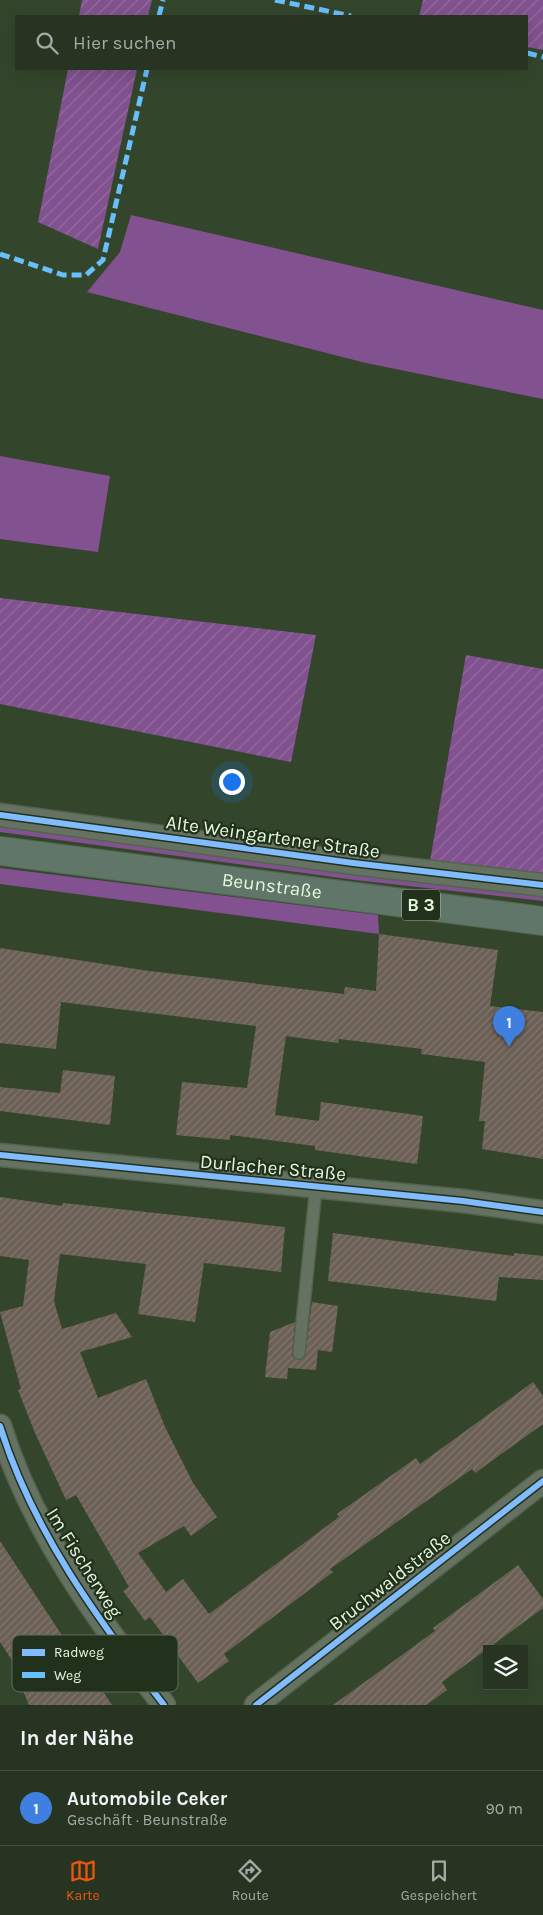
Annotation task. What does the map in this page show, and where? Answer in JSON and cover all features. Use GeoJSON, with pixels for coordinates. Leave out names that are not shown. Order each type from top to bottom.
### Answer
{"type":"FeatureCollection","features":[{"type":"Feature","properties":{"kind":"main road","name":"Beunstraße"},"geometry":{"type":"LineString","coordinates":[[0,851],[543,921]]}},
{"type":"Feature","properties":{"kind":"street","name":"Alte Weingartener Straße"},"geometry":{"type":"LineString","coordinates":[[0,815],[353,863],[543,885]]}},
{"type":"Feature","properties":{"kind":"street","name":"Durlacher Straße"},"geometry":{"type":"LineString","coordinates":[[0,1155],[543,1212]]}},
{"type":"Feature","properties":{"kind":"street","name":"Im Fischerweg"},"geometry":{"type":"LineString","coordinates":[[0,1426],[31,1506],[61,1558],[111,1635]]}},
{"type":"Feature","properties":{"kind":"street","name":"Bruchwaldstraße"},"geometry":{"type":"LineString","coordinates":[[256,1705],[543,1481]]}},
{"type":"Feature","properties":{"kind":"street","name":"Im Fischerweg"},"geometry":{"type":"LineString","coordinates":[[154,1692],[164,1705]]}},
{"type":"Feature","properties":{"kind":"lane"},"geometry":{"type":"LineString","coordinates":[[300,1353],[316,1187]]}},
{"type":"Feature","properties":{"kind":"shaded area"},"geometry":{"type":"Polygon","coordinates":[[[82,0],[152,0],[148,15],[79,15],[82,0]]]}},
{"type":"Feature","properties":{"kind":"shaded area"},"geometry":{"type":"Polygon","coordinates":[[[423,0],[543,0],[543,50],[528,47],[528,15],[419,15],[423,0]]]}},
{"type":"Feature","properties":{"kind":"shaded area"},"geometry":{"type":"Polygon","coordinates":[[[68,70],[137,70],[98,249],[38,222],[68,70]]]}},
{"type":"Feature","properties":{"kind":"shaded area"},"geometry":{"type":"Polygon","coordinates":[[[131,215],[543,310],[543,399],[366,363],[87,292],[120,252],[131,215]]]}},
{"type":"Feature","properties":{"kind":"shaded area"},"geometry":{"type":"Polygon","coordinates":[[[0,456],[110,476],[98,552],[0,539],[0,456]]]}},
{"type":"Feature","properties":{"kind":"shaded area"},"geometry":{"type":"Polygon","coordinates":[[[0,598],[316,635],[291,762],[0,704],[0,598]]]}},
{"type":"Feature","properties":{"kind":"shaded area"},"geometry":{"type":"Polygon","coordinates":[[[466,655],[543,669],[543,874],[430,861],[466,655]]]}},
{"type":"Feature","properties":{"kind":"shaded area"},"geometry":{"type":"Polygon","coordinates":[[[0,822],[543,892],[543,901],[355,880],[0,832],[0,822]]]}},
{"type":"Feature","properties":{"kind":"shaded area"},"geometry":{"type":"Polygon","coordinates":[[[0,868],[378,915],[379,934],[0,884],[0,868]]]}},
{"type":"Feature","properties":{"kind":"building"},"geometry":{"type":"Polygon","coordinates":[[[379,934],[498,950],[490,1006],[543,1012],[543,1159],[482,1149],[485,1121],[479,1121],[485,1062],[421,1054],[422,1049],[339,1039],[338,1043],[286,1036],[275,1115],[319,1121],[321,1102],[423,1116],[417,1164],[315,1150],[315,1146],[230,1135],[230,1140],[176,1135],[182,1082],[247,1088],[256,1026],[61,1002],[56,1049],[0,1043],[0,948],[149,971],[344,994],[345,987],[376,991],[379,934]]]}},
{"type":"Feature","properties":{"kind":"building"},"geometry":{"type":"Polygon","coordinates":[[[63,1070],[115,1076],[110,1125],[0,1111],[0,1087],[60,1093],[63,1070]]]}},
{"type":"Feature","properties":{"kind":"building"},"geometry":{"type":"Polygon","coordinates":[[[0,1197],[62,1206],[63,1203],[285,1227],[281,1272],[204,1263],[195,1322],[138,1314],[146,1264],[60,1254],[54,1301],[62,1329],[116,1313],[132,1337],[80,1352],[98,1398],[146,1379],[165,1427],[193,1483],[217,1517],[191,1536],[184,1526],[138,1553],[166,1592],[183,1579],[209,1614],[339,1517],[337,1514],[416,1458],[420,1464],[533,1382],[543,1396],[543,1424],[475,1473],[472,1469],[330,1569],[333,1572],[224,1654],[229,1661],[198,1683],[178,1656],[178,1635],[163,1635],[150,1617],[145,1621],[123,1591],[129,1587],[76,1495],[66,1500],[35,1433],[18,1390],[21,1389],[0,1312],[23,1306],[29,1260],[0,1256],[0,1197]]]}},
{"type":"Feature","properties":{"kind":"building"},"geometry":{"type":"Polygon","coordinates":[[[333,1233],[514,1256],[514,1253],[543,1256],[543,1280],[499,1277],[496,1301],[328,1281],[333,1233]]]}},
{"type":"Feature","properties":{"kind":"building"},"geometry":{"type":"Polygon","coordinates":[[[312,1302],[338,1306],[332,1352],[318,1350],[316,1370],[288,1368],[287,1379],[265,1377],[270,1332],[295,1322],[292,1356],[299,1360],[305,1357],[312,1302]]]}},
{"type":"Feature","properties":{"kind":"building"},"geometry":{"type":"Polygon","coordinates":[[[0,1541],[62,1635],[12,1635],[12,1660],[0,1642],[0,1541]]]}},
{"type":"Feature","properties":{"kind":"building"},"geometry":{"type":"Polygon","coordinates":[[[518,1565],[543,1599],[543,1608],[492,1645],[483,1645],[483,1652],[442,1682],[447,1690],[426,1705],[333,1705],[435,1631],[433,1628],[518,1565]]]}},
{"type":"Feature","properties":{"kind":"building"},"geometry":{"type":"Polygon","coordinates":[[[24,1692],[103,1692],[112,1705],[29,1705],[24,1692]]]}},
{"type":"Feature","properties":{"kind":"marked path"},"geometry":{"type":"LineString","coordinates":[[159,15],[163,0]]}},
{"type":"Feature","properties":{"kind":"marked path"},"geometry":{"type":"LineString","coordinates":[[275,0],[346,15]]}},
{"type":"Feature","properties":{"kind":"marked path"},"geometry":{"type":"LineString","coordinates":[[528,53],[543,57]]}},
{"type":"Feature","properties":{"kind":"marked path"},"geometry":{"type":"LineString","coordinates":[[0,254],[63,275],[86,275],[103,260],[147,70]]}},
{"type":"Feature","properties":{"kind":"cycle path"},"geometry":{"type":"LineString","coordinates":[[0,815],[353,863],[543,885]]}},
{"type":"Feature","properties":{"kind":"cycle path"},"geometry":{"type":"LineString","coordinates":[[0,1155],[463,1201],[543,1212]]}},
{"type":"Feature","properties":{"kind":"cycle path"},"geometry":{"type":"LineString","coordinates":[[0,1426],[30,1502],[49,1538],[69,1573],[112,1635]]}},
{"type":"Feature","properties":{"kind":"cycle path"},"geometry":{"type":"LineString","coordinates":[[256,1705],[543,1481]]}},
{"type":"Feature","properties":{"kind":"cycle path"},"geometry":{"type":"LineString","coordinates":[[154,1692],[164,1705]]}},
{"type":"Feature","properties":{"kind":"place","name":"Automobile Ceker"},"geometry":{"type":"Point","coordinates":[509,1047]}}]}
